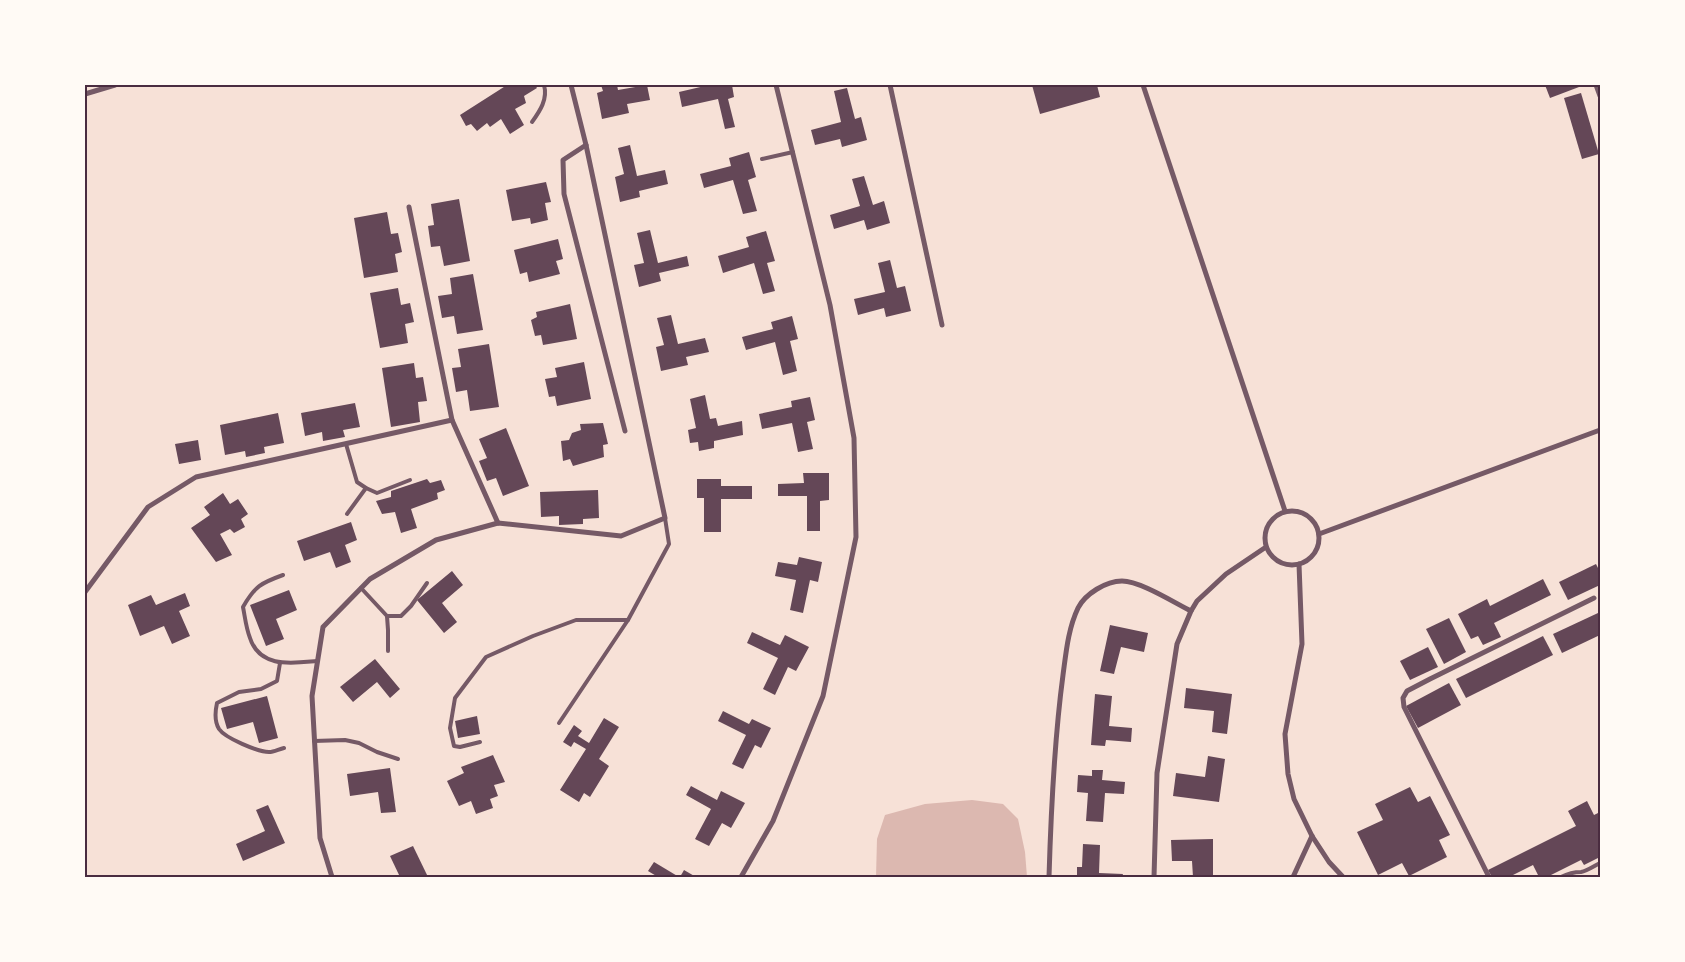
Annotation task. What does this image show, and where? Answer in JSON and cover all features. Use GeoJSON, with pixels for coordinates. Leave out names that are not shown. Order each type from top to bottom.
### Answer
{"type":"FeatureCollection","features":[{"type":"Feature","properties":{"kind":"street"},"geometry":{"type":"LineString","coordinates":[[85,94],[115,85]]}},
{"type":"Feature","properties":{"kind":"street"},"geometry":{"type":"LineString","coordinates":[[332,877],[320,838],[312,696],[323,627],[370,579],[436,540],[498,523],[622,536],[665,518],[586,145],[571,85]]}},
{"type":"Feature","properties":{"kind":"street"},"geometry":{"type":"LineString","coordinates":[[741,877],[773,821],[823,696],[856,537],[854,438],[830,306],[776,85]]}},
{"type":"Feature","properties":{"kind":"street"},"geometry":{"type":"LineString","coordinates":[[890,85],[942,325]]}},
{"type":"Feature","properties":{"kind":"street"},"geometry":{"type":"LineString","coordinates":[[1143,85],[1285,512]]}},
{"type":"Feature","properties":{"kind":"street"},"geometry":{"type":"LineString","coordinates":[[1596,85],[1600,96]]}},
{"type":"Feature","properties":{"kind":"street"},"geometry":{"type":"LineString","coordinates":[[586,145],[563,160],[564,194],[625,431]]}},
{"type":"Feature","properties":{"kind":"street"},"geometry":{"type":"LineString","coordinates":[[409,207],[452,420],[498,523]]}},
{"type":"Feature","properties":{"kind":"street"},"geometry":{"type":"LineString","coordinates":[[85,592],[148,507],[196,477],[452,420]]}},
{"type":"Feature","properties":{"kind":"street"},"geometry":{"type":"LineString","coordinates":[[1319,534],[1600,430]]}},
{"type":"Feature","properties":{"kind":"street"},"geometry":{"type":"LineString","coordinates":[[1294,510],[1303,513],[1316,525],[1319,534],[1319,543],[1315,552],[1308,560],[1299,564],[1283,564],[1276,560],[1266,547],[1264,538],[1270,521],[1276,515],[1285,512],[1294,510]]}},
{"type":"Feature","properties":{"kind":"street"},"geometry":{"type":"LineString","coordinates":[[1154,877],[1157,773],[1177,644],[1191,611],[1197,602],[1210,588],[1266,547]]}},
{"type":"Feature","properties":{"kind":"street"},"geometry":{"type":"LineString","coordinates":[[1299,564],[1302,644],[1285,734],[1288,774],[1294,799],[1312,836],[1328,862],[1343,877]]}},
{"type":"Feature","properties":{"kind":"street"},"geometry":{"type":"LineString","coordinates":[[1049,877],[1058,710],[1069,631],[1078,607],[1089,595],[1104,585],[1120,581],[1135,583],[1191,611]]}},
{"type":"Feature","properties":{"kind":"street"},"geometry":{"type":"LineString","coordinates":[[1489,877],[1404,707],[1403,698],[1407,691],[1594,598]]}},
{"type":"Feature","properties":{"kind":"street"},"geometry":{"type":"LineString","coordinates":[[1293,877],[1312,836]]}},
{"type":"Feature","properties":{"kind":"lane"},"geometry":{"type":"LineString","coordinates":[[532,122],[542,108],[546,90],[544,85]]}},
{"type":"Feature","properties":{"kind":"lane"},"geometry":{"type":"LineString","coordinates":[[762,159],[793,152]]}},
{"type":"Feature","properties":{"kind":"lane"},"geometry":{"type":"LineString","coordinates":[[346,444],[357,482],[366,488],[377,493],[410,480]]}},
{"type":"Feature","properties":{"kind":"lane"},"geometry":{"type":"LineString","coordinates":[[347,514],[366,488]]}},
{"type":"Feature","properties":{"kind":"lane"},"geometry":{"type":"LineString","coordinates":[[559,723],[628,620],[669,544],[665,518]]}},
{"type":"Feature","properties":{"kind":"lane"},"geometry":{"type":"LineString","coordinates":[[282,575],[261,583],[250,595],[243,607],[250,640],[260,654],[280,663],[318,661]]}},
{"type":"Feature","properties":{"kind":"lane"},"geometry":{"type":"LineString","coordinates":[[387,616],[401,616],[411,606],[427,583]]}},
{"type":"Feature","properties":{"kind":"lane"},"geometry":{"type":"LineString","coordinates":[[361,588],[387,616],[388,651]]}},
{"type":"Feature","properties":{"kind":"lane"},"geometry":{"type":"LineString","coordinates":[[480,742],[460,747],[454,746],[450,728],[455,698],[486,658],[532,636],[576,620],[628,620]]}},
{"type":"Feature","properties":{"kind":"lane"},"geometry":{"type":"LineString","coordinates":[[280,663],[276,681],[261,689],[239,692],[218,703],[214,714],[220,730],[235,740],[250,747],[269,752],[284,748]]}},
{"type":"Feature","properties":{"kind":"lane"},"geometry":{"type":"LineString","coordinates":[[314,741],[345,740],[359,743],[398,759]]}},
{"type":"Feature","properties":{"kind":"lane"},"geometry":{"type":"LineString","coordinates":[[1561,877],[1575,871],[1581,872],[1600,863]]}},
{"type":"Feature","properties":{"kind":"shaded area"},"geometry":{"type":"Polygon","coordinates":[[[972,800],[1003,804],[1018,819],[1025,852],[1027,877],[876,877],[877,839],[885,815],[925,804],[972,800]]]}},
{"type":"Feature","properties":{"kind":"building"},"geometry":{"type":"Polygon","coordinates":[[[507,85],[535,85],[537,88],[524,96],[526,103],[515,109],[524,125],[510,134],[501,119],[490,127],[487,123],[477,131],[471,124],[466,126],[460,115],[507,85]]]}},
{"type":"Feature","properties":{"kind":"building"},"geometry":{"type":"Polygon","coordinates":[[[601,85],[617,85],[618,90],[647,85],[650,100],[627,104],[629,113],[602,119],[597,93],[603,91],[601,85]]]}},
{"type":"Feature","properties":{"kind":"building"},"geometry":{"type":"Polygon","coordinates":[[[709,85],[732,85],[734,97],[728,99],[735,127],[725,129],[718,99],[682,107],[679,92],[709,85]]]}},
{"type":"Feature","properties":{"kind":"building"},"geometry":{"type":"Polygon","coordinates":[[[1032,85],[1097,85],[1100,97],[1040,114],[1032,85]]]}},
{"type":"Feature","properties":{"kind":"building"},"geometry":{"type":"Polygon","coordinates":[[[1545,85],[1579,85],[1579,87],[1550,98],[1545,85]]]}},
{"type":"Feature","properties":{"kind":"building"},"geometry":{"type":"Polygon","coordinates":[[[847,88],[855,119],[861,117],[867,140],[842,147],[840,139],[815,145],[811,130],[841,122],[834,91],[847,88]]]}},
{"type":"Feature","properties":{"kind":"building"},"geometry":{"type":"Polygon","coordinates":[[[1581,93],[1599,154],[1582,159],[1564,98],[1581,93]]]}},
{"type":"Feature","properties":{"kind":"building"},"geometry":{"type":"Polygon","coordinates":[[[630,145],[637,176],[665,170],[668,184],[639,191],[640,197],[620,202],[615,177],[624,174],[618,148],[630,145]]]}},
{"type":"Feature","properties":{"kind":"building"},"geometry":{"type":"Polygon","coordinates":[[[749,152],[756,177],[748,180],[757,211],[743,214],[733,180],[704,188],[700,174],[731,166],[729,158],[749,152]]]}},
{"type":"Feature","properties":{"kind":"building"},"geometry":{"type":"Polygon","coordinates":[[[864,176],[873,205],[884,201],[890,223],[867,230],[864,220],[834,229],[830,215],[860,206],[852,179],[864,176]]]}},
{"type":"Feature","properties":{"kind":"building"},"geometry":{"type":"Polygon","coordinates":[[[546,182],[551,202],[545,203],[548,220],[531,224],[530,218],[512,221],[506,190],[546,182]]]}},
{"type":"Feature","properties":{"kind":"building"},"geometry":{"type":"Polygon","coordinates":[[[459,199],[470,261],[444,266],[440,246],[431,247],[428,226],[434,225],[431,204],[459,199]]]}},
{"type":"Feature","properties":{"kind":"building"},"geometry":{"type":"Polygon","coordinates":[[[387,212],[391,234],[398,233],[402,252],[395,254],[398,272],[364,278],[354,218],[387,212]]]}},
{"type":"Feature","properties":{"kind":"building"},"geometry":{"type":"Polygon","coordinates":[[[650,230],[658,263],[687,256],[689,266],[659,273],[661,281],[639,287],[634,265],[644,263],[637,233],[650,230]]]}},
{"type":"Feature","properties":{"kind":"building"},"geometry":{"type":"Polygon","coordinates":[[[766,231],[775,261],[767,263],[775,291],[763,294],[754,263],[723,273],[718,256],[749,247],[746,237],[766,231]]]}},
{"type":"Feature","properties":{"kind":"building"},"geometry":{"type":"Polygon","coordinates":[[[558,239],[563,259],[556,261],[560,274],[529,282],[527,272],[520,274],[514,250],[558,239]]]}},
{"type":"Feature","properties":{"kind":"building"},"geometry":{"type":"Polygon","coordinates":[[[890,260],[897,288],[905,286],[911,311],[886,317],[884,308],[858,315],[854,299],[885,292],[878,263],[890,260]]]}},
{"type":"Feature","properties":{"kind":"building"},"geometry":{"type":"Polygon","coordinates":[[[473,274],[483,330],[457,334],[454,316],[442,318],[438,296],[452,294],[450,278],[473,274]]]}},
{"type":"Feature","properties":{"kind":"building"},"geometry":{"type":"Polygon","coordinates":[[[398,288],[401,305],[410,303],[414,322],[405,324],[408,343],[380,348],[370,293],[398,288]]]}},
{"type":"Feature","properties":{"kind":"building"},"geometry":{"type":"Polygon","coordinates":[[[570,304],[577,339],[543,345],[541,335],[535,336],[531,320],[537,317],[536,312],[570,304]]]}},
{"type":"Feature","properties":{"kind":"building"},"geometry":{"type":"Polygon","coordinates":[[[671,315],[678,344],[705,338],[709,352],[686,357],[688,365],[661,371],[656,347],[664,345],[657,318],[671,315]]]}},
{"type":"Feature","properties":{"kind":"building"},"geometry":{"type":"Polygon","coordinates":[[[792,316],[798,339],[790,341],[797,371],[783,375],[775,342],[746,350],[742,337],[773,329],[771,322],[792,316]]]}},
{"type":"Feature","properties":{"kind":"building"},"geometry":{"type":"Polygon","coordinates":[[[489,344],[499,407],[470,411],[467,390],[456,392],[452,368],[461,367],[458,349],[489,344]]]}},
{"type":"Feature","properties":{"kind":"building"},"geometry":{"type":"Polygon","coordinates":[[[584,362],[591,399],[557,406],[555,396],[549,397],[545,379],[557,377],[555,368],[584,362]]]}},
{"type":"Feature","properties":{"kind":"building"},"geometry":{"type":"Polygon","coordinates":[[[414,363],[416,378],[423,377],[427,401],[418,402],[420,422],[391,427],[382,368],[414,363]]]}},
{"type":"Feature","properties":{"kind":"building"},"geometry":{"type":"Polygon","coordinates":[[[705,395],[710,419],[716,418],[718,426],[742,421],[743,435],[714,441],[714,448],[699,451],[698,442],[690,443],[688,430],[696,428],[690,399],[705,395]]]}},
{"type":"Feature","properties":{"kind":"building"},"geometry":{"type":"Polygon","coordinates":[[[810,397],[815,420],[807,422],[813,449],[798,452],[792,423],[762,429],[759,414],[792,407],[791,401],[810,397]]]}},
{"type":"Feature","properties":{"kind":"building"},"geometry":{"type":"Polygon","coordinates":[[[355,403],[360,427],[343,430],[345,437],[323,441],[322,432],[305,436],[301,413],[355,403]]]}},
{"type":"Feature","properties":{"kind":"building"},"geometry":{"type":"Polygon","coordinates":[[[278,413],[284,443],[264,447],[265,453],[246,457],[245,451],[225,455],[220,425],[278,413]]]}},
{"type":"Feature","properties":{"kind":"building"},"geometry":{"type":"Polygon","coordinates":[[[603,423],[608,444],[603,445],[604,457],[573,466],[570,459],[563,461],[561,441],[569,440],[572,433],[581,430],[580,424],[603,423]]]}},
{"type":"Feature","properties":{"kind":"building"},"geometry":{"type":"Polygon","coordinates":[[[506,428],[529,486],[503,496],[496,478],[487,481],[479,461],[487,458],[479,439],[506,428]]]}},
{"type":"Feature","properties":{"kind":"building"},"geometry":{"type":"Polygon","coordinates":[[[198,440],[201,460],[179,464],[175,444],[198,440]]]}},
{"type":"Feature","properties":{"kind":"building"},"geometry":{"type":"Polygon","coordinates":[[[803,473],[829,473],[829,500],[820,501],[820,531],[807,531],[807,496],[778,496],[778,484],[804,483],[803,473]]]}},
{"type":"Feature","properties":{"kind":"building"},"geometry":{"type":"Polygon","coordinates":[[[427,479],[430,483],[441,480],[445,490],[437,493],[438,499],[411,509],[417,528],[401,533],[395,512],[382,514],[376,501],[391,497],[391,491],[427,479]]]}},
{"type":"Feature","properties":{"kind":"building"},"geometry":{"type":"Polygon","coordinates":[[[697,479],[721,479],[721,486],[752,486],[752,499],[721,499],[721,532],[704,532],[704,498],[697,498],[697,479]]]}},
{"type":"Feature","properties":{"kind":"building"},"geometry":{"type":"Polygon","coordinates":[[[598,490],[599,518],[583,519],[583,524],[559,525],[559,516],[541,517],[540,492],[598,490]]]}},
{"type":"Feature","properties":{"kind":"building"},"geometry":{"type":"Polygon","coordinates":[[[223,493],[230,504],[238,499],[248,514],[241,519],[245,527],[234,533],[230,529],[220,534],[232,555],[216,562],[191,528],[210,515],[204,507],[223,493]]]}},
{"type":"Feature","properties":{"kind":"building"},"geometry":{"type":"Polygon","coordinates":[[[351,522],[357,540],[345,545],[351,562],[336,568],[330,552],[304,561],[297,541],[351,522]]]}},
{"type":"Feature","properties":{"kind":"building"},"geometry":{"type":"Polygon","coordinates":[[[799,557],[822,562],[818,582],[810,580],[803,613],[790,610],[796,580],[775,576],[778,562],[797,565],[799,557]]]}},
{"type":"Feature","properties":{"kind":"building"},"geometry":{"type":"Polygon","coordinates":[[[1596,564],[1600,572],[1600,585],[1568,600],[1559,582],[1596,564]]]}},
{"type":"Feature","properties":{"kind":"building"},"geometry":{"type":"Polygon","coordinates":[[[452,571],[463,585],[442,603],[457,622],[444,633],[417,600],[452,571]]]}},
{"type":"Feature","properties":{"kind":"building"},"geometry":{"type":"Polygon","coordinates":[[[1543,579],[1551,595],[1494,623],[1501,637],[1483,645],[1478,636],[1471,639],[1458,614],[1487,599],[1490,606],[1543,579]]]}},
{"type":"Feature","properties":{"kind":"building"},"geometry":{"type":"Polygon","coordinates":[[[289,590],[297,610],[276,619],[284,639],[266,646],[250,605],[289,590]]]}},
{"type":"Feature","properties":{"kind":"building"},"geometry":{"type":"Polygon","coordinates":[[[185,593],[190,606],[179,611],[190,636],[172,644],[164,626],[140,636],[128,605],[151,595],[156,605],[185,593]]]}},
{"type":"Feature","properties":{"kind":"building"},"geometry":{"type":"Polygon","coordinates":[[[1598,613],[1600,617],[1600,635],[1562,653],[1553,634],[1598,613]]]}},
{"type":"Feature","properties":{"kind":"building"},"geometry":{"type":"Polygon","coordinates":[[[1449,618],[1466,652],[1444,664],[1426,629],[1449,618]]]}},
{"type":"Feature","properties":{"kind":"building"},"geometry":{"type":"Polygon","coordinates":[[[1110,625],[1148,633],[1144,652],[1121,647],[1114,674],[1100,671],[1110,625]]]}},
{"type":"Feature","properties":{"kind":"building"},"geometry":{"type":"Polygon","coordinates":[[[752,632],[780,645],[785,635],[809,647],[796,671],[788,667],[775,695],[763,689],[778,658],[747,643],[752,632]]]}},
{"type":"Feature","properties":{"kind":"building"},"geometry":{"type":"Polygon","coordinates":[[[1543,636],[1553,655],[1466,698],[1456,679],[1543,636]]]}},
{"type":"Feature","properties":{"kind":"building"},"geometry":{"type":"Polygon","coordinates":[[[1428,647],[1438,667],[1410,680],[1400,661],[1428,647]]]}},
{"type":"Feature","properties":{"kind":"building"},"geometry":{"type":"Polygon","coordinates":[[[375,659],[400,689],[390,698],[377,682],[353,702],[340,687],[375,659]]]}},
{"type":"Feature","properties":{"kind":"building"},"geometry":{"type":"Polygon","coordinates":[[[1449,683],[1461,705],[1418,728],[1406,706],[1449,683]]]}},
{"type":"Feature","properties":{"kind":"building"},"geometry":{"type":"Polygon","coordinates":[[[1186,688],[1232,694],[1227,734],[1212,732],[1214,711],[1184,708],[1186,688]]]}},
{"type":"Feature","properties":{"kind":"building"},"geometry":{"type":"Polygon","coordinates":[[[1095,694],[1112,696],[1109,726],[1132,728],[1131,742],[1106,740],[1105,746],[1091,745],[1095,694]]]}},
{"type":"Feature","properties":{"kind":"building"},"geometry":{"type":"Polygon","coordinates":[[[267,696],[278,738],[259,743],[253,722],[227,729],[221,708],[267,696]]]}},
{"type":"Feature","properties":{"kind":"building"},"geometry":{"type":"Polygon","coordinates":[[[723,711],[749,724],[752,719],[771,728],[761,748],[755,745],[743,769],[732,764],[746,735],[718,721],[723,711]]]}},
{"type":"Feature","properties":{"kind":"building"},"geometry":{"type":"Polygon","coordinates":[[[477,716],[480,734],[458,738],[455,721],[477,716]]]}},
{"type":"Feature","properties":{"kind":"building"},"geometry":{"type":"Polygon","coordinates":[[[604,718],[619,727],[599,759],[609,766],[590,797],[584,793],[579,802],[560,790],[586,749],[574,742],[571,747],[563,742],[574,725],[582,731],[578,736],[589,743],[604,718]]]}},
{"type":"Feature","properties":{"kind":"building"},"geometry":{"type":"Polygon","coordinates":[[[493,755],[505,782],[494,785],[498,796],[490,799],[493,808],[476,814],[471,801],[459,806],[447,781],[464,773],[461,767],[493,755]]]}},
{"type":"Feature","properties":{"kind":"building"},"geometry":{"type":"Polygon","coordinates":[[[1208,756],[1225,759],[1219,802],[1173,796],[1176,773],[1205,777],[1208,756]]]}},
{"type":"Feature","properties":{"kind":"building"},"geometry":{"type":"Polygon","coordinates":[[[390,768],[396,812],[381,813],[378,792],[350,796],[347,774],[390,768]]]}},
{"type":"Feature","properties":{"kind":"building"},"geometry":{"type":"Polygon","coordinates":[[[1092,770],[1103,770],[1102,780],[1125,782],[1124,794],[1105,793],[1103,822],[1086,821],[1088,793],[1077,792],[1078,775],[1092,776],[1092,770]]]}},
{"type":"Feature","properties":{"kind":"building"},"geometry":{"type":"Polygon","coordinates":[[[691,786],[717,800],[721,791],[745,803],[731,828],[722,823],[709,846],[695,839],[711,809],[686,795],[691,786]]]}},
{"type":"Feature","properties":{"kind":"building"},"geometry":{"type":"Polygon","coordinates":[[[1410,787],[1418,802],[1430,796],[1450,835],[1439,840],[1447,857],[1409,876],[1402,863],[1378,875],[1357,832],[1383,820],[1375,804],[1410,787]]]}},
{"type":"Feature","properties":{"kind":"building"},"geometry":{"type":"Polygon","coordinates":[[[1587,801],[1594,815],[1600,812],[1600,857],[1584,865],[1581,860],[1547,877],[1539,877],[1533,865],[1509,877],[1492,877],[1488,870],[1576,826],[1568,811],[1587,801]]]}},
{"type":"Feature","properties":{"kind":"building"},"geometry":{"type":"Polygon","coordinates":[[[268,805],[285,843],[243,861],[236,844],[265,831],[256,810],[268,805]]]}},
{"type":"Feature","properties":{"kind":"building"},"geometry":{"type":"Polygon","coordinates":[[[1213,839],[1213,877],[1193,877],[1192,861],[1172,861],[1171,840],[1213,839]]]}},
{"type":"Feature","properties":{"kind":"building"},"geometry":{"type":"Polygon","coordinates":[[[1083,844],[1100,845],[1099,873],[1123,874],[1122,877],[1077,877],[1077,867],[1082,867],[1083,844]]]}},
{"type":"Feature","properties":{"kind":"building"},"geometry":{"type":"Polygon","coordinates":[[[413,846],[428,877],[400,877],[390,856],[413,846]]]}},
{"type":"Feature","properties":{"kind":"building"},"geometry":{"type":"Polygon","coordinates":[[[654,862],[679,877],[658,877],[648,871],[654,862]]]}},
{"type":"Feature","properties":{"kind":"building"},"geometry":{"type":"Polygon","coordinates":[[[684,870],[696,877],[680,877],[684,870]]]}}]}
